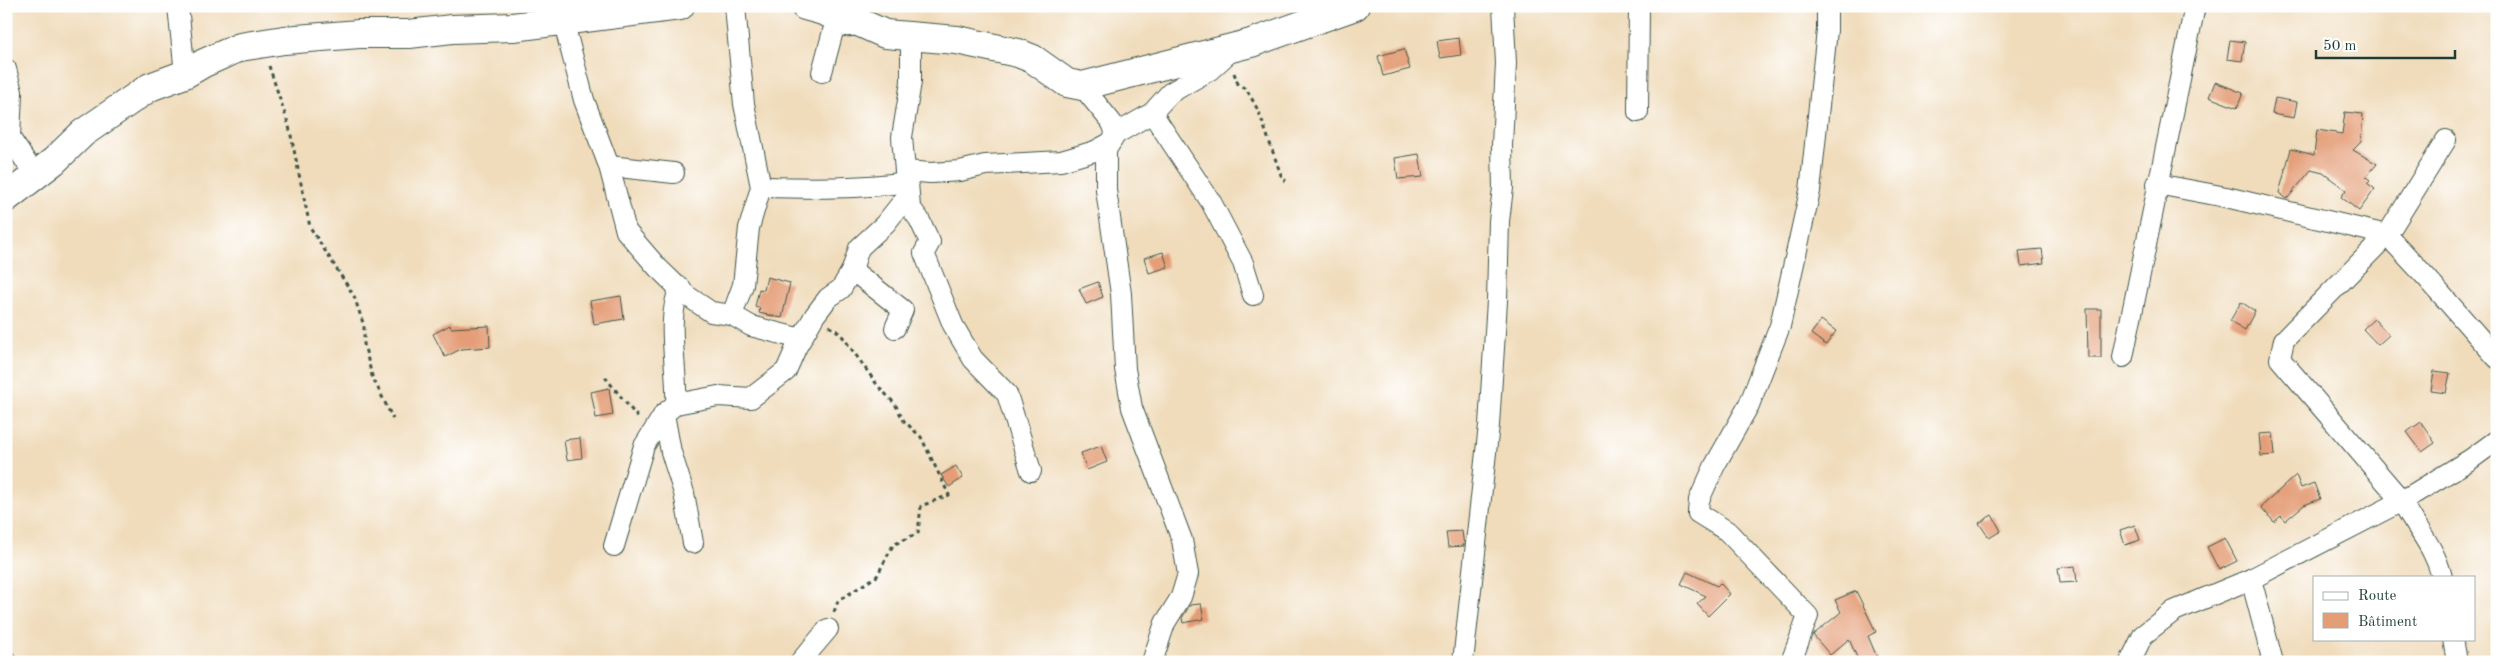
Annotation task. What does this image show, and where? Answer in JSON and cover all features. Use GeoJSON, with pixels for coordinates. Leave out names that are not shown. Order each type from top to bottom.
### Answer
{"type":"FeatureCollection","features":[{"type":"Feature","properties":{"kind":"street"},"geometry":{"type":"LineString","coordinates":[[178,6],[185,74]]}},
{"type":"Feature","properties":{"kind":"street"},"geometry":{"type":"LineString","coordinates":[[6,198],[54,161],[83,133],[150,87],[185,74],[204,63],[240,47],[359,34],[409,34],[513,27],[563,20],[607,10],[680,6]]}},
{"type":"Feature","properties":{"kind":"street"},"geometry":{"type":"LineString","coordinates":[[732,315],[743,284],[749,228],[761,187],[744,104],[735,6]]}},
{"type":"Feature","properties":{"kind":"street"},"geometry":{"type":"LineString","coordinates":[[805,6],[832,15],[845,16],[885,34],[957,40],[1018,52],[1068,83],[1082,86],[1286,32],[1355,6]]}},
{"type":"Feature","properties":{"kind":"street"},"geometry":{"type":"LineString","coordinates":[[1463,662],[1489,425],[1497,301],[1499,221],[1503,188],[1502,146],[1506,63],[1503,6]]}},
{"type":"Feature","properties":{"kind":"street"},"geometry":{"type":"LineString","coordinates":[[1638,112],[1639,6]]}},
{"type":"Feature","properties":{"kind":"street"},"geometry":{"type":"LineString","coordinates":[[1790,662],[1808,616],[1727,531],[1698,513],[1699,500],[1715,465],[1749,405],[1780,326],[1810,191],[1827,30],[1827,6]]}},
{"type":"Feature","properties":{"kind":"street"},"geometry":{"type":"LineString","coordinates":[[2123,357],[2195,6]]}},
{"type":"Feature","properties":{"kind":"street"},"geometry":{"type":"LineString","coordinates":[[822,72],[845,16]]}},
{"type":"Feature","properties":{"kind":"street"},"geometry":{"type":"LineString","coordinates":[[563,20],[584,100],[610,166],[626,231],[657,267],[680,287],[686,295],[711,312],[732,315],[750,326],[801,339]]}},
{"type":"Feature","properties":{"kind":"street"},"geometry":{"type":"LineString","coordinates":[[911,36],[911,82],[902,137],[910,207],[919,219],[930,242],[924,253],[953,325],[973,359],[1007,394],[1031,472]]}},
{"type":"Feature","properties":{"kind":"street"},"geometry":{"type":"LineString","coordinates":[[761,187],[807,188],[834,186],[864,188],[907,183],[931,173],[960,171],[985,165],[1061,161],[1094,151],[1113,139],[1152,113],[1170,93],[1210,70],[1236,46]]}},
{"type":"Feature","properties":{"kind":"street"},"geometry":{"type":"LineString","coordinates":[[6,69],[12,92],[10,138],[35,175]]}},
{"type":"Feature","properties":{"kind":"street"},"geometry":{"type":"LineString","coordinates":[[1082,86],[1112,123],[1113,139],[1106,150],[1106,190],[1121,294],[1125,369],[1132,408],[1182,540],[1188,574],[1180,597],[1165,622],[1152,662]]}},
{"type":"Feature","properties":{"kind":"street"},"geometry":{"type":"LineString","coordinates":[[1152,113],[1210,202],[1243,263],[1253,295]]}},
{"type":"Feature","properties":{"kind":"street"},"geometry":{"type":"LineString","coordinates":[[2442,576],[2431,546],[2412,522],[2402,501],[2280,359],[2284,340],[2387,235],[2446,140]]}},
{"type":"Feature","properties":{"kind":"street"},"geometry":{"type":"LineString","coordinates":[[610,166],[674,173]]}},
{"type":"Feature","properties":{"kind":"street"},"geometry":{"type":"LineString","coordinates":[[614,546],[644,446],[670,409],[718,396],[751,398],[786,371],[815,315],[828,298],[840,289],[852,270],[859,248],[885,224],[907,183]]}},
{"type":"Feature","properties":{"kind":"street"},"geometry":{"type":"LineString","coordinates":[[2157,184],[2226,196],[2387,235],[2428,278],[2497,358]]}},
{"type":"Feature","properties":{"kind":"street"},"geometry":{"type":"LineString","coordinates":[[852,270],[903,310],[895,328]]}},
{"type":"Feature","properties":{"kind":"street"},"geometry":{"type":"LineString","coordinates":[[680,287],[674,302],[670,409],[671,452],[684,493],[693,543]]}},
{"type":"Feature","properties":{"kind":"street"},"geometry":{"type":"LineString","coordinates":[[2130,662],[2143,634],[2174,611],[2251,579],[2402,501],[2497,440]]}},
{"type":"Feature","properties":{"kind":"street"},"geometry":{"type":"LineString","coordinates":[[2251,579],[2272,662]]}},
{"type":"Feature","properties":{"kind":"street"},"geometry":{"type":"LineString","coordinates":[[800,662],[828,629]]}},
{"type":"Feature","properties":{"kind":"street"},"geometry":{"type":"LineString","coordinates":[[2453,640],[2457,662]]}},
{"type":"Feature","properties":{"kind":"path"},"geometry":{"type":"LineString","coordinates":[[263,43],[289,126],[310,227],[354,296],[364,326],[364,344],[372,376],[393,419]]}},
{"type":"Feature","properties":{"kind":"path"},"geometry":{"type":"LineString","coordinates":[[1236,46],[1229,64],[1238,84],[1247,90],[1259,112],[1282,178],[1286,182]]}},
{"type":"Feature","properties":{"kind":"path"},"geometry":{"type":"LineString","coordinates":[[815,315],[840,333],[878,386],[896,404],[904,421],[921,437],[948,495],[921,506],[918,533],[893,545],[877,576],[838,601],[828,629]]}},
{"type":"Feature","properties":{"kind":"path"},"geometry":{"type":"LineString","coordinates":[[605,377],[654,434]]}},
{"type":"Feature","properties":{"kind":"building"},"geometry":{"type":"Polygon","coordinates":[[[1459,38],[1461,55],[1440,58],[1437,41],[1459,38]]]}},
{"type":"Feature","properties":{"kind":"building"},"geometry":{"type":"Polygon","coordinates":[[[2230,40],[2245,42],[2242,61],[2227,59],[2230,40]]]}},
{"type":"Feature","properties":{"kind":"building"},"geometry":{"type":"Polygon","coordinates":[[[1404,49],[1410,69],[1383,76],[1378,56],[1404,49]]]}},
{"type":"Feature","properties":{"kind":"building"},"geometry":{"type":"Polygon","coordinates":[[[2215,82],[2243,93],[2237,108],[2209,97],[2215,82]]]}},
{"type":"Feature","properties":{"kind":"building"},"geometry":{"type":"Polygon","coordinates":[[[2275,98],[2297,102],[2294,118],[2272,114],[2275,98]]]}},
{"type":"Feature","properties":{"kind":"building"},"geometry":{"type":"Polygon","coordinates":[[[2345,112],[2363,114],[2361,142],[2353,150],[2377,164],[2366,177],[2370,180],[2367,183],[2375,189],[2359,211],[2341,197],[2346,190],[2323,173],[2311,170],[2287,199],[2279,193],[2291,149],[2314,155],[2317,130],[2342,134],[2345,112]]]}},
{"type":"Feature","properties":{"kind":"building"},"geometry":{"type":"Polygon","coordinates":[[[1419,154],[1423,177],[1398,179],[1395,158],[1419,154]]]}},
{"type":"Feature","properties":{"kind":"building"},"geometry":{"type":"Polygon","coordinates":[[[2042,249],[2044,263],[2021,266],[2019,251],[2042,249]]]}},
{"type":"Feature","properties":{"kind":"building"},"geometry":{"type":"Polygon","coordinates":[[[1163,252],[1168,267],[1149,273],[1144,258],[1163,252]]]}},
{"type":"Feature","properties":{"kind":"building"},"geometry":{"type":"Polygon","coordinates":[[[767,277],[790,283],[782,318],[759,313],[760,308],[755,307],[759,289],[764,290],[767,277]]]}},
{"type":"Feature","properties":{"kind":"building"},"geometry":{"type":"Polygon","coordinates":[[[1098,282],[1103,297],[1086,304],[1079,289],[1098,282]]]}},
{"type":"Feature","properties":{"kind":"building"},"geometry":{"type":"Polygon","coordinates":[[[621,296],[624,319],[594,324],[590,301],[621,296]]]}},
{"type":"Feature","properties":{"kind":"building"},"geometry":{"type":"Polygon","coordinates":[[[2241,302],[2255,311],[2245,330],[2230,321],[2241,302]]]}},
{"type":"Feature","properties":{"kind":"building"},"geometry":{"type":"Polygon","coordinates":[[[2087,309],[2101,309],[2101,358],[2088,358],[2087,309]]]}},
{"type":"Feature","properties":{"kind":"building"},"geometry":{"type":"Polygon","coordinates":[[[2374,319],[2389,335],[2378,345],[2363,329],[2374,319]]]}},
{"type":"Feature","properties":{"kind":"building"},"geometry":{"type":"Polygon","coordinates":[[[1821,320],[1836,331],[1826,345],[1811,334],[1821,320]]]}},
{"type":"Feature","properties":{"kind":"building"},"geometry":{"type":"Polygon","coordinates":[[[450,325],[451,328],[489,326],[490,347],[461,349],[445,357],[433,334],[450,325]]]}},
{"type":"Feature","properties":{"kind":"building"},"geometry":{"type":"Polygon","coordinates":[[[2434,371],[2450,373],[2446,393],[2431,391],[2434,371]]]}},
{"type":"Feature","properties":{"kind":"building"},"geometry":{"type":"Polygon","coordinates":[[[609,388],[613,415],[596,418],[591,392],[609,388]]]}},
{"type":"Feature","properties":{"kind":"building"},"geometry":{"type":"Polygon","coordinates":[[[2421,422],[2435,443],[2422,452],[2407,432],[2421,422]]]}},
{"type":"Feature","properties":{"kind":"building"},"geometry":{"type":"Polygon","coordinates":[[[2273,433],[2275,455],[2261,456],[2259,434],[2273,433]]]}},
{"type":"Feature","properties":{"kind":"building"},"geometry":{"type":"Polygon","coordinates":[[[580,438],[582,458],[567,460],[564,440],[580,438]]]}},
{"type":"Feature","properties":{"kind":"building"},"geometry":{"type":"Polygon","coordinates":[[[1101,446],[1107,462],[1087,470],[1081,453],[1101,446]]]}},
{"type":"Feature","properties":{"kind":"building"},"geometry":{"type":"Polygon","coordinates":[[[956,466],[963,478],[949,487],[941,475],[956,466]]]}},
{"type":"Feature","properties":{"kind":"building"},"geometry":{"type":"Polygon","coordinates":[[[2296,475],[2301,488],[2314,483],[2320,499],[2304,505],[2285,521],[2281,516],[2274,522],[2261,507],[2296,475]]]}},
{"type":"Feature","properties":{"kind":"building"},"geometry":{"type":"Polygon","coordinates":[[[1992,515],[2001,531],[1989,538],[1979,523],[1992,515]]]}},
{"type":"Feature","properties":{"kind":"building"},"geometry":{"type":"Polygon","coordinates":[[[2135,525],[2140,540],[2125,545],[2120,530],[2135,525]]]}},
{"type":"Feature","properties":{"kind":"building"},"geometry":{"type":"Polygon","coordinates":[[[1462,531],[1464,546],[1448,547],[1446,532],[1462,531]]]}},
{"type":"Feature","properties":{"kind":"building"},"geometry":{"type":"Polygon","coordinates":[[[2225,538],[2237,561],[2219,570],[2207,547],[2225,538]]]}},
{"type":"Feature","properties":{"kind":"building"},"geometry":{"type":"Polygon","coordinates":[[[2075,566],[2077,582],[2060,583],[2058,568],[2075,566]]]}},
{"type":"Feature","properties":{"kind":"building"},"geometry":{"type":"Polygon","coordinates":[[[1687,572],[1717,586],[1720,583],[1730,594],[1708,616],[1697,604],[1706,596],[1681,584],[1687,572]]]}},
{"type":"Feature","properties":{"kind":"building"},"geometry":{"type":"Polygon","coordinates":[[[1856,591],[1876,632],[1868,636],[1879,662],[1859,662],[1849,639],[1830,655],[1813,635],[1841,612],[1835,600],[1856,591]]]}},
{"type":"Feature","properties":{"kind":"building"},"geometry":{"type":"Polygon","coordinates":[[[1201,604],[1204,619],[1183,623],[1182,618],[1190,605],[1201,604]]]}}]}
